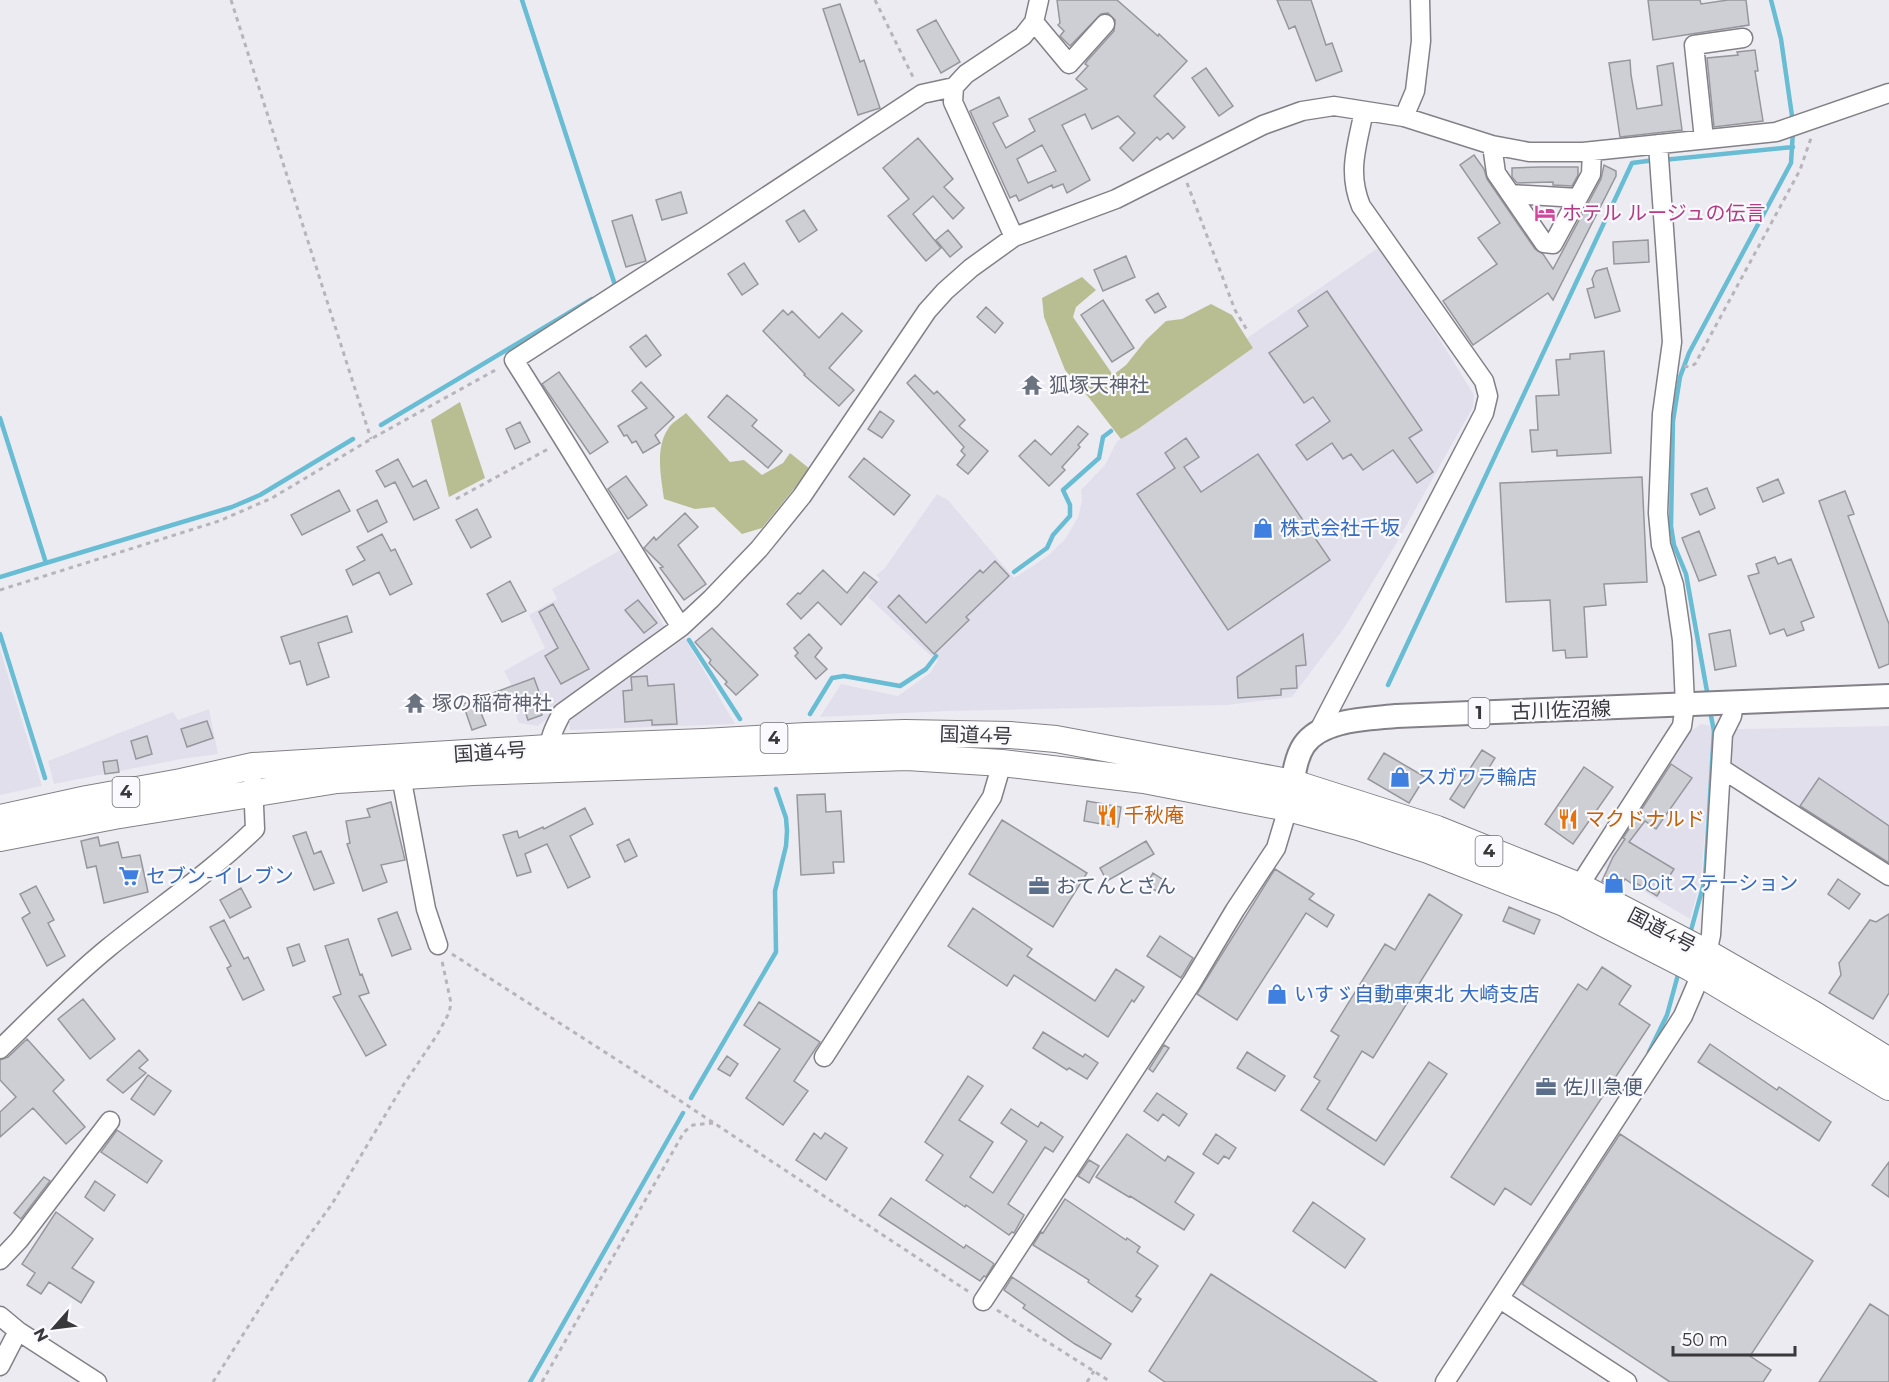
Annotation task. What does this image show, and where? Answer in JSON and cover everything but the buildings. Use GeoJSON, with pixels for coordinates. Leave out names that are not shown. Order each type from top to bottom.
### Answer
{"type":"FeatureCollection","features":[{"type":"Feature","properties":{"kind":"highway","name":"国道4号"},"geometry":{"type":"LineString","coordinates":[[0,838],[254,792],[337,780],[401,776],[548,758],[905,733],[1010,735],[1056,739],[1293,783],[1437,829],[1579,886],[1691,956],[1803,1034],[1889,1087]]}},
{"type":"Feature","properties":{"kind":"highway","name":"国道4号"},"geometry":{"type":"LineString","coordinates":[[0,819],[253,766],[548,758],[907,757],[1002,763],[1144,780],[1288,808],[1358,827],[1428,850],[1691,956],[1813,1014],[1889,1061]]}},
{"type":"Feature","properties":{"kind":"main road","name":"古川佐沼線"},"geometry":{"type":"LineString","coordinates":[[1318,732],[1347,720],[1396,716],[1889,696]]}},
{"type":"Feature","properties":{"kind":"main road"},"geometry":{"type":"LineString","coordinates":[[1288,808],[1296,768],[1304,745],[1318,732]]}},
{"type":"Feature","properties":{"kind":"street"},"geometry":{"type":"LineString","coordinates":[[681,627],[514,360],[922,94],[954,87],[966,74],[1023,36],[1034,22],[1039,0]]}},
{"type":"Feature","properties":{"kind":"street"},"geometry":{"type":"LineString","coordinates":[[1404,117],[1415,91],[1421,41],[1420,0]]}},
{"type":"Feature","properties":{"kind":"street"},"geometry":{"type":"LineString","coordinates":[[1034,22],[1069,64],[1105,24]]}},
{"type":"Feature","properties":{"kind":"street"},"geometry":{"type":"LineString","coordinates":[[1704,139],[1694,45],[1743,38]]}},
{"type":"Feature","properties":{"kind":"street"},"geometry":{"type":"LineString","coordinates":[[954,87],[953,102],[1014,237]]}},
{"type":"Feature","properties":{"kind":"street"},"geometry":{"type":"LineString","coordinates":[[548,758],[552,732],[562,713],[681,627],[759,549],[802,496],[927,311],[971,268],[1014,237],[1116,199],[1263,125],[1302,111],[1334,106],[1404,117],[1492,145],[1529,152],[1593,151],[1659,146],[1776,132],[1889,93]]}},
{"type":"Feature","properties":{"kind":"street"},"geometry":{"type":"LineString","coordinates":[[1318,732],[1484,412],[1488,396],[1484,381],[1361,206],[1354,189],[1353,167],[1364,111]]}},
{"type":"Feature","properties":{"kind":"street"},"geometry":{"type":"LineString","coordinates":[[1492,145],[1496,172],[1544,243],[1553,244],[1590,174],[1593,151]]}},
{"type":"Feature","properties":{"kind":"street"},"geometry":{"type":"LineString","coordinates":[[1445,1382],[1683,1016],[1691,956],[1711,935],[1723,734],[1732,716],[1711,704],[1682,640],[1676,596],[1661,545],[1658,513],[1662,414],[1672,342],[1659,146]]}},
{"type":"Feature","properties":{"kind":"street"},"geometry":{"type":"LineString","coordinates":[[1511,194],[1578,198]]}},
{"type":"Feature","properties":{"kind":"street"},"geometry":{"type":"LineString","coordinates":[[1579,886],[1682,726],[1711,704]]}},
{"type":"Feature","properties":{"kind":"street"},"geometry":{"type":"LineString","coordinates":[[824,1057],[992,798],[1002,763]]}},
{"type":"Feature","properties":{"kind":"street"},"geometry":{"type":"LineString","coordinates":[[0,1049],[108,948],[225,859],[255,829],[253,766]]}},
{"type":"Feature","properties":{"kind":"street"},"geometry":{"type":"LineString","coordinates":[[1722,769],[1889,876]]}},
{"type":"Feature","properties":{"kind":"street"},"geometry":{"type":"LineString","coordinates":[[401,776],[426,909],[438,945]]}},
{"type":"Feature","properties":{"kind":"street"},"geometry":{"type":"LineString","coordinates":[[983,1301],[1192,982],[1235,910],[1276,848],[1288,808]]}},
{"type":"Feature","properties":{"kind":"street"},"geometry":{"type":"LineString","coordinates":[[0,1260],[19,1240],[110,1121]]}},
{"type":"Feature","properties":{"kind":"street"},"geometry":{"type":"LineString","coordinates":[[1500,1299],[1627,1382]]}},
{"type":"Feature","properties":{"kind":"street"},"geometry":{"type":"LineString","coordinates":[[0,1316],[18,1331],[97,1382]]}},
{"type":"Feature","properties":{"kind":"street"},"geometry":{"type":"LineString","coordinates":[[0,1366],[18,1331]]}},
{"type":"Feature","properties":{"kind":"path"},"geometry":{"type":"LineString","coordinates":[[231,0],[371,439]]}},
{"type":"Feature","properties":{"kind":"path"},"geometry":{"type":"LineString","coordinates":[[875,0],[922,94]]}},
{"type":"Feature","properties":{"kind":"path"},"geometry":{"type":"LineString","coordinates":[[1689,367],[1695,364],[1800,170],[1812,120]]}},
{"type":"Feature","properties":{"kind":"path"},"geometry":{"type":"LineString","coordinates":[[1181,167],[1235,310],[1248,330]]}},
{"type":"Feature","properties":{"kind":"path"},"geometry":{"type":"LineString","coordinates":[[0,590],[219,521],[272,498],[371,439],[514,360]]}},
{"type":"Feature","properties":{"kind":"path"},"geometry":{"type":"LineString","coordinates":[[456,499],[565,440]]}},
{"type":"Feature","properties":{"kind":"path"},"geometry":{"type":"LineString","coordinates":[[438,945],[1111,1382]]}},
{"type":"Feature","properties":{"kind":"path"},"geometry":{"type":"LineString","coordinates":[[213,1382],[284,1270],[332,1204],[449,1013],[447,981],[438,945]]}},
{"type":"Feature","properties":{"kind":"path"},"geometry":{"type":"LineString","coordinates":[[542,1382],[684,1132],[693,1125],[713,1123]]}},
{"type":"Feature","properties":{"kind":"path"},"geometry":{"type":"LineString","coordinates":[[1087,1382],[1094,1371]]}},
{"type":"Feature","properties":{"kind":"shaded area"},"geometry":{"type":"Polygon","coordinates":[[[1378,248],[1434,330],[1474,395],[1473,407],[1393,549],[1344,628],[1292,697],[1227,705],[948,711],[820,717],[841,684],[898,696],[930,673],[938,660],[936,654],[931,656],[868,597],[880,579],[876,575],[884,569],[937,494],[948,500],[1014,578],[1049,555],[1066,538],[1078,517],[1082,501],[1081,490],[1105,465],[1117,441],[1138,429],[1253,348],[1247,338],[1378,248]]]}},
{"type":"Feature","properties":{"kind":"shaded area"},"geometry":{"type":"Polygon","coordinates":[[[622,549],[665,628],[538,726],[519,723],[505,688],[511,684],[504,671],[545,648],[529,615],[557,599],[552,589],[622,549]]]}},
{"type":"Feature","properties":{"kind":"shaded area"},"geometry":{"type":"Polygon","coordinates":[[[685,638],[735,724],[570,730],[569,721],[685,638]]]}},
{"type":"Feature","properties":{"kind":"shaded area"},"geometry":{"type":"Polygon","coordinates":[[[0,649],[42,786],[0,795],[0,649]]]}},
{"type":"Feature","properties":{"kind":"shaded area"},"geometry":{"type":"Polygon","coordinates":[[[209,709],[218,754],[54,784],[48,761],[173,712],[178,720],[209,709]]]}},
{"type":"Feature","properties":{"kind":"shaded area"},"geometry":{"type":"Polygon","coordinates":[[[1701,724],[1711,726],[1713,735],[1701,879],[1690,919],[1601,864],[1680,739],[1701,724]]]}},
{"type":"Feature","properties":{"kind":"shaded area"},"geometry":{"type":"Polygon","coordinates":[[[1889,726],[1889,870],[1727,763],[1729,734],[1736,729],[1889,726]]]}},
{"type":"Feature","properties":{"kind":"green space"},"geometry":{"type":"Polygon","coordinates":[[[1082,277],[1096,290],[1076,307],[1073,317],[1113,375],[1126,365],[1146,340],[1166,321],[1182,319],[1211,304],[1232,315],[1253,348],[1121,439],[1065,370],[1044,317],[1042,298],[1082,277]]]}},
{"type":"Feature","properties":{"kind":"green space"},"geometry":{"type":"Polygon","coordinates":[[[460,402],[485,478],[449,497],[431,420],[460,402]]]}},
{"type":"Feature","properties":{"kind":"green space"},"geometry":{"type":"Polygon","coordinates":[[[686,413],[730,462],[744,460],[762,475],[783,463],[790,453],[810,469],[762,528],[742,534],[714,507],[695,509],[664,499],[660,463],[661,445],[669,427],[686,413]]]}},
{"type":"Feature","properties":{"kind":"waterway"},"geometry":{"type":"LineString","coordinates":[[522,0],[615,285],[612,287]]}},
{"type":"Feature","properties":{"kind":"waterway"},"geometry":{"type":"LineString","coordinates":[[1771,0],[1781,39],[1793,123]]}},
{"type":"Feature","properties":{"kind":"waterway"},"geometry":{"type":"LineString","coordinates":[[1708,697],[1686,574],[1674,545],[1671,526],[1673,421],[1680,377],[1689,353],[1791,163],[1793,131]]}},
{"type":"Feature","properties":{"kind":"waterway"},"geometry":{"type":"LineString","coordinates":[[1663,160],[1793,147]]}},
{"type":"Feature","properties":{"kind":"waterway"},"geometry":{"type":"LineString","coordinates":[[1388,685],[1632,163],[1655,160]]}},
{"type":"Feature","properties":{"kind":"waterway"},"geometry":{"type":"LineString","coordinates":[[381,425],[592,299]]}},
{"type":"Feature","properties":{"kind":"waterway"},"geometry":{"type":"LineString","coordinates":[[0,418],[46,563],[0,577]]}},
{"type":"Feature","properties":{"kind":"waterway"},"geometry":{"type":"LineString","coordinates":[[1014,572],[1047,548],[1053,535],[1070,516],[1070,505],[1063,490],[1099,458],[1103,437],[1111,431]]}},
{"type":"Feature","properties":{"kind":"waterway"},"geometry":{"type":"LineString","coordinates":[[46,563],[232,507],[260,495],[353,439]]}},
{"type":"Feature","properties":{"kind":"waterway"},"geometry":{"type":"LineString","coordinates":[[0,634],[45,778]]}},
{"type":"Feature","properties":{"kind":"waterway"},"geometry":{"type":"LineString","coordinates":[[689,640],[740,719]]}},
{"type":"Feature","properties":{"kind":"waterway"},"geometry":{"type":"LineString","coordinates":[[810,714],[832,678],[844,676],[900,686],[926,669],[936,656]]}},
{"type":"Feature","properties":{"kind":"waterway"},"geometry":{"type":"LineString","coordinates":[[1690,934],[1705,879],[1714,731],[1710,711]]}},
{"type":"Feature","properties":{"kind":"waterway"},"geometry":{"type":"LineString","coordinates":[[691,1098],[776,952],[775,891],[786,846],[787,831],[786,818],[776,789]]}},
{"type":"Feature","properties":{"kind":"waterway"},"geometry":{"type":"LineString","coordinates":[[1649,1052],[1667,1015],[1679,971]]}},
{"type":"Feature","properties":{"kind":"waterway"},"geometry":{"type":"LineString","coordinates":[[530,1382],[683,1113]]}},
{"type":"Feature","properties":{"kind":"place","name":"ホテル ルージュの伝言"},"geometry":{"type":"Point","coordinates":[1545,213]}},
{"type":"Feature","properties":{"kind":"place","name":"狐塚天神社"},"geometry":{"type":"Point","coordinates":[1032,385]}},
{"type":"Feature","properties":{"kind":"place","name":"株式会社千坂"},"geometry":{"type":"Point","coordinates":[1263,528]}},
{"type":"Feature","properties":{"kind":"place","name":"塚の稲荷神社"},"geometry":{"type":"Point","coordinates":[415,703]}},
{"type":"Feature","properties":{"kind":"place","name":"スガワラ輪店"},"geometry":{"type":"Point","coordinates":[1400,777]}},
{"type":"Feature","properties":{"kind":"place","name":"千秋庵"},"geometry":{"type":"Point","coordinates":[1107,815]}},
{"type":"Feature","properties":{"kind":"place","name":"マクドナルド"},"geometry":{"type":"Point","coordinates":[1568,819]}},
{"type":"Feature","properties":{"kind":"place","name":"セブン-イレブン"},"geometry":{"type":"Point","coordinates":[129,876]}},
{"type":"Feature","properties":{"kind":"place","name":"Doit ステーション"},"geometry":{"type":"Point","coordinates":[1614,883]}},
{"type":"Feature","properties":{"kind":"place","name":"おてんとさん"},"geometry":{"type":"Point","coordinates":[1039,886]}},
{"type":"Feature","properties":{"kind":"place","name":"いすゞ自動車東北 大崎支店"},"geometry":{"type":"Point","coordinates":[1277,994]}},
{"type":"Feature","properties":{"kind":"place","name":"佐川急便"},"geometry":{"type":"Point","coordinates":[1546,1087]}}]}
